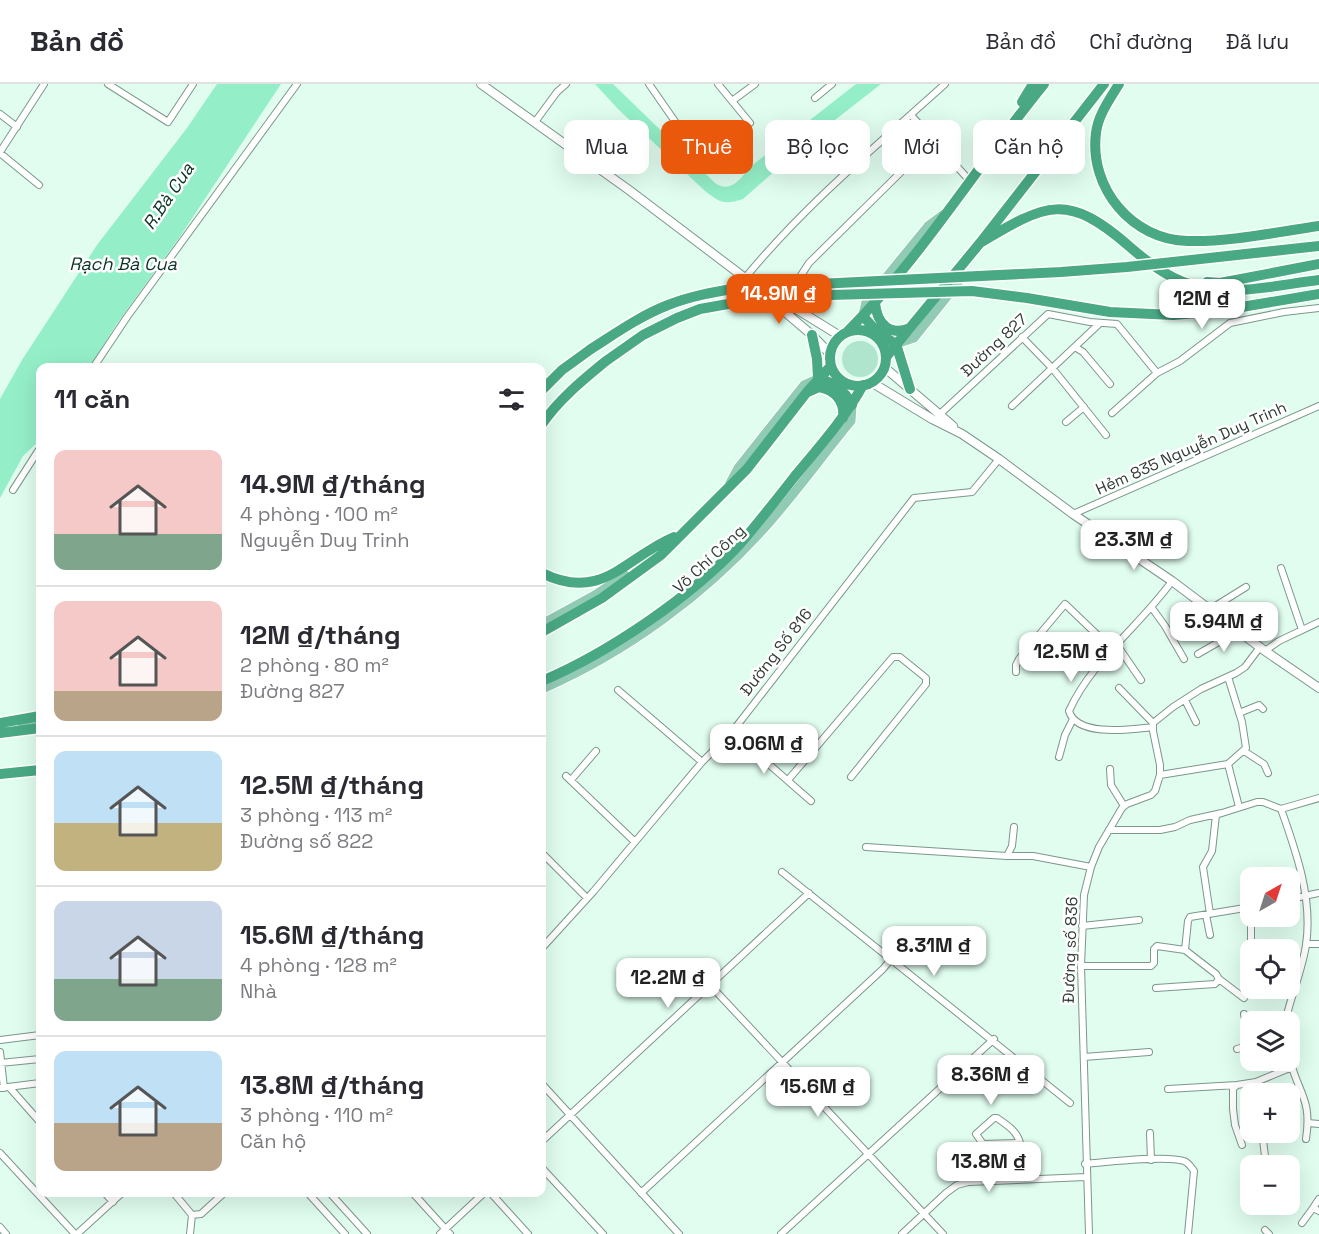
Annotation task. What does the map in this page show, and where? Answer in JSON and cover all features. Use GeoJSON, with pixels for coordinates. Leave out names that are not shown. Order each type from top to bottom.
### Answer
{"type":"FeatureCollection","features":[{"type":"Feature","properties":{"kind":"highway"},"geometry":{"type":"LineString","coordinates":[[1012,120],[1033,84]]}},
{"type":"Feature","properties":{"kind":"highway"},"geometry":{"type":"LineString","coordinates":[[1014,120],[1044,84]]}},
{"type":"Feature","properties":{"kind":"highway"},"geometry":{"type":"LineString","coordinates":[[973,174],[875,303],[832,347],[831,366],[838,377],[844,381],[857,385],[867,384],[879,376],[896,344],[980,243],[1104,84]]}},
{"type":"Feature","properties":{"kind":"highway"},"geometry":{"type":"LineString","coordinates":[[1119,84],[1101,114],[1096,132],[1096,156],[1099,176],[1107,193],[1135,223],[1152,233],[1186,241],[1212,240],[1319,226]]}},
{"type":"Feature","properties":{"kind":"highway"},"geometry":{"type":"LineString","coordinates":[[980,243],[1038,211],[1054,208],[1085,214],[1101,223],[1163,273],[1184,283],[1213,290],[1233,290],[1319,280]]}},
{"type":"Feature","properties":{"kind":"highway"},"geometry":{"type":"LineString","coordinates":[[546,386],[562,370],[628,324],[668,305],[700,295],[737,288],[1061,272],[1319,246]]}},
{"type":"Feature","properties":{"kind":"highway"},"geometry":{"type":"LineString","coordinates":[[1163,273],[1185,279],[1220,283],[1319,264]]}},
{"type":"Feature","properties":{"kind":"highway"},"geometry":{"type":"LineString","coordinates":[[546,418],[606,361],[643,335],[700,309],[756,299],[972,291],[1110,312],[1173,315],[1319,294]]}},
{"type":"Feature","properties":{"kind":"highway"},"geometry":{"type":"LineString","coordinates":[[875,303],[879,320],[885,327],[893,332],[902,332],[910,328]]}},
{"type":"Feature","properties":{"kind":"highway"},"geometry":{"type":"LineString","coordinates":[[863,316],[878,333],[896,344],[910,389]]}},
{"type":"Feature","properties":{"kind":"highway"},"geometry":{"type":"LineString","coordinates":[[844,334],[862,330],[876,336],[884,349],[885,362]]}},
{"type":"Feature","properties":{"kind":"highway"},"geometry":{"type":"LineString","coordinates":[[812,335],[818,380]]}},
{"type":"Feature","properties":{"kind":"highway"},"geometry":{"type":"LineString","coordinates":[[546,630],[602,598],[660,555],[747,469],[807,392],[831,366]]}},
{"type":"Feature","properties":{"kind":"highway"},"geometry":{"type":"LineString","coordinates":[[818,380],[828,381],[839,387],[852,405]]}},
{"type":"Feature","properties":{"kind":"highway","name":"Võ Chí Công"},"geometry":{"type":"LineString","coordinates":[[546,679],[564,672],[655,617],[722,565],[843,418],[867,384]]}},
{"type":"Feature","properties":{"kind":"highway"},"geometry":{"type":"LineString","coordinates":[[807,392],[819,387],[838,396],[843,405],[843,418]]}},
{"type":"Feature","properties":{"kind":"highway"},"geometry":{"type":"LineString","coordinates":[[546,575],[570,582],[592,581],[610,576],[662,542],[680,535]]}},
{"type":"Feature","properties":{"kind":"highway"},"geometry":{"type":"LineString","coordinates":[[0,723],[36,717]]}},
{"type":"Feature","properties":{"kind":"highway"},"geometry":{"type":"LineString","coordinates":[[0,733],[36,728]]}},
{"type":"Feature","properties":{"kind":"highway"},"geometry":{"type":"LineString","coordinates":[[0,774],[36,771]]}},
{"type":"Feature","properties":{"kind":"main road"},"geometry":{"type":"LineString","coordinates":[[481,84],[629,190],[746,278],[812,335],[830,354]]}},
{"type":"Feature","properties":{"kind":"main road"},"geometry":{"type":"LineString","coordinates":[[980,243],[1000,225],[1110,84]]}},
{"type":"Feature","properties":{"kind":"main road"},"geometry":{"type":"LineString","coordinates":[[863,316],[866,302],[928,226],[945,214]]}},
{"type":"Feature","properties":{"kind":"main road"},"geometry":{"type":"LineString","coordinates":[[896,344],[914,338],[958,283],[962,263]]}},
{"type":"Feature","properties":{"kind":"main road"},"geometry":{"type":"LineString","coordinates":[[746,278],[844,334]]}},
{"type":"Feature","properties":{"kind":"main road"},"geometry":{"type":"LineString","coordinates":[[885,362],[910,389],[962,434]]}},
{"type":"Feature","properties":{"kind":"main road"},"geometry":{"type":"LineString","coordinates":[[729,486],[738,468],[804,385],[818,380]]}},
{"type":"Feature","properties":{"kind":"main road"},"geometry":{"type":"LineString","coordinates":[[867,384],[962,434],[1073,514],[1172,581],[1262,649],[1319,688]]}},
{"type":"Feature","properties":{"kind":"main road","name":"Võ Chí Công"},"geometry":{"type":"LineString","coordinates":[[546,687],[592,665],[631,641],[687,601],[722,565],[768,524],[850,421],[852,405]]}},
{"type":"Feature","properties":{"kind":"main road"},"geometry":{"type":"LineString","coordinates":[[546,622],[596,595],[680,535]]}},
{"type":"Feature","properties":{"kind":"main road"},"geometry":{"type":"LineString","coordinates":[[0,728],[36,723]]}},
{"type":"Feature","properties":{"kind":"street"},"geometry":{"type":"LineString","coordinates":[[39,185],[0,152],[44,84]]}},
{"type":"Feature","properties":{"kind":"street"},"geometry":{"type":"LineString","coordinates":[[108,84],[168,122],[193,84]]}},
{"type":"Feature","properties":{"kind":"street"},"geometry":{"type":"LineString","coordinates":[[96,363],[297,84]]}},
{"type":"Feature","properties":{"kind":"street"},"geometry":{"type":"LineString","coordinates":[[535,123],[557,92],[566,84]]}},
{"type":"Feature","properties":{"kind":"street"},"geometry":{"type":"LineString","coordinates":[[649,84],[674,120]]}},
{"type":"Feature","properties":{"kind":"street"},"geometry":{"type":"LineString","coordinates":[[718,84],[748,120]]}},
{"type":"Feature","properties":{"kind":"street"},"geometry":{"type":"LineString","coordinates":[[732,101],[755,84]]}},
{"type":"Feature","properties":{"kind":"street"},"geometry":{"type":"LineString","coordinates":[[815,98],[832,84]]}},
{"type":"Feature","properties":{"kind":"street"},"geometry":{"type":"LineString","coordinates":[[746,278],[765,254],[817,200],[945,84]]}},
{"type":"Feature","properties":{"kind":"street"},"geometry":{"type":"LineString","coordinates":[[0,114],[17,127]]}},
{"type":"Feature","properties":{"kind":"street"},"geometry":{"type":"LineString","coordinates":[[911,115],[969,180]]}},
{"type":"Feature","properties":{"kind":"street"},"geometry":{"type":"LineString","coordinates":[[781,300],[809,263],[899,174]]}},
{"type":"Feature","properties":{"kind":"street"},"geometry":{"type":"LineString","coordinates":[[1112,413],[1157,374],[1180,361],[1230,323],[1284,312],[1319,308]]}},
{"type":"Feature","properties":{"kind":"street","name":"Đường 827"},"geometry":{"type":"LineString","coordinates":[[940,414],[1048,314],[1117,324],[1157,374]]}},
{"type":"Feature","properties":{"kind":"street"},"geometry":{"type":"LineString","coordinates":[[1012,406],[1100,323]]}},
{"type":"Feature","properties":{"kind":"street"},"geometry":{"type":"LineString","coordinates":[[1022,337],[1053,369],[1106,435]]}},
{"type":"Feature","properties":{"kind":"street"},"geometry":{"type":"LineString","coordinates":[[1076,347],[1110,384]]}},
{"type":"Feature","properties":{"kind":"street","name":"Hẻm 835 Nguyễn Duy Trinh"},"geometry":{"type":"LineString","coordinates":[[1073,514],[1319,406]]}},
{"type":"Feature","properties":{"kind":"street"},"geometry":{"type":"LineString","coordinates":[[1066,422],[1084,407]]}},
{"type":"Feature","properties":{"kind":"street"},"geometry":{"type":"LineString","coordinates":[[13,490],[36,454]]}},
{"type":"Feature","properties":{"kind":"street","name":"Đường Số 816"},"geometry":{"type":"LineString","coordinates":[[546,944],[702,762],[732,732],[914,498],[972,492],[999,459]]}},
{"type":"Feature","properties":{"kind":"street"},"geometry":{"type":"LineString","coordinates":[[1281,568],[1302,630]]}},
{"type":"Feature","properties":{"kind":"street"},"geometry":{"type":"LineString","coordinates":[[1172,581],[1152,608],[1085,682],[1069,711],[1073,719],[1089,727],[1109,731],[1153,725],[1185,699],[1245,667],[1262,649],[1319,622]]}},
{"type":"Feature","properties":{"kind":"street"},"geometry":{"type":"LineString","coordinates":[[1209,610],[1246,587]]}},
{"type":"Feature","properties":{"kind":"street"},"geometry":{"type":"LineString","coordinates":[[1016,672],[1019,659],[1065,604],[1115,647],[1142,680]]}},
{"type":"Feature","properties":{"kind":"street"},"geometry":{"type":"LineString","coordinates":[[1152,608],[1184,659]]}},
{"type":"Feature","properties":{"kind":"street"},"geometry":{"type":"LineString","coordinates":[[1198,654],[1238,631]]}},
{"type":"Feature","properties":{"kind":"street"},"geometry":{"type":"LineString","coordinates":[[788,780],[893,657],[900,657],[926,678],[926,684],[850,777]]}},
{"type":"Feature","properties":{"kind":"street"},"geometry":{"type":"LineString","coordinates":[[1160,775],[1228,764],[1244,751],[1245,738],[1228,677]]}},
{"type":"Feature","properties":{"kind":"street"},"geometry":{"type":"LineString","coordinates":[[1110,769],[1111,785],[1124,806],[1151,795],[1155,791],[1160,775],[1153,725],[1119,688]]}},
{"type":"Feature","properties":{"kind":"street"},"geometry":{"type":"LineString","coordinates":[[618,690],[702,762]]}},
{"type":"Feature","properties":{"kind":"street"},"geometry":{"type":"LineString","coordinates":[[1185,699],[1196,722]]}},
{"type":"Feature","properties":{"kind":"street"},"geometry":{"type":"LineString","coordinates":[[1239,713],[1259,705],[1263,709]]}},
{"type":"Feature","properties":{"kind":"street"},"geometry":{"type":"LineString","coordinates":[[1059,757],[1065,735],[1073,719]]}},
{"type":"Feature","properties":{"kind":"street"},"geometry":{"type":"LineString","coordinates":[[732,732],[812,801]]}},
{"type":"Feature","properties":{"kind":"street"},"geometry":{"type":"LineString","coordinates":[[597,751],[568,778],[635,842]]}},
{"type":"Feature","properties":{"kind":"street"},"geometry":{"type":"LineString","coordinates":[[1244,751],[1264,764],[1268,772]]}},
{"type":"Feature","properties":{"kind":"street"},"geometry":{"type":"LineString","coordinates":[[1228,764],[1239,807]]}},
{"type":"Feature","properties":{"kind":"street"},"geometry":{"type":"LineString","coordinates":[[1109,830],[1160,830],[1263,802],[1281,809],[1319,798]]}},
{"type":"Feature","properties":{"kind":"street","name":"Đường số 836"},"geometry":{"type":"LineString","coordinates":[[1089,1234],[1085,1164],[1081,966],[1084,895],[1099,847],[1124,806]]}},
{"type":"Feature","properties":{"kind":"street"},"geometry":{"type":"LineString","coordinates":[[1281,809],[1293,841],[1307,922],[1306,944],[1288,1011]]}},
{"type":"Feature","properties":{"kind":"street"},"geometry":{"type":"LineString","coordinates":[[1210,936],[1203,867],[1212,851],[1216,815]]}},
{"type":"Feature","properties":{"kind":"street"},"geometry":{"type":"LineString","coordinates":[[1007,856],[1012,846],[1014,827]]}},
{"type":"Feature","properties":{"kind":"street"},"geometry":{"type":"LineString","coordinates":[[866,847],[1033,856],[1091,867]]}},
{"type":"Feature","properties":{"kind":"street"},"geometry":{"type":"LineString","coordinates":[[546,858],[587,898]]}},
{"type":"Feature","properties":{"kind":"street"},"geometry":{"type":"LineString","coordinates":[[782,872],[994,1039],[1070,1103]]}},
{"type":"Feature","properties":{"kind":"street"},"geometry":{"type":"LineString","coordinates":[[546,1137],[809,893]]}},
{"type":"Feature","properties":{"kind":"street"},"geometry":{"type":"LineString","coordinates":[[1300,897],[1319,893]]}},
{"type":"Feature","properties":{"kind":"street"},"geometry":{"type":"LineString","coordinates":[[1185,950],[1188,919],[1240,909]]}},
{"type":"Feature","properties":{"kind":"street"},"geometry":{"type":"LineString","coordinates":[[1082,926],[1139,920]]}},
{"type":"Feature","properties":{"kind":"street"},"geometry":{"type":"LineString","coordinates":[[1306,944],[1319,944]]}},
{"type":"Feature","properties":{"kind":"street"},"geometry":{"type":"LineString","coordinates":[[1081,966],[1151,966],[1154,963],[1155,947],[1185,950],[1240,995]]}},
{"type":"Feature","properties":{"kind":"street"},"geometry":{"type":"LineString","coordinates":[[641,1193],[891,959]]}},
{"type":"Feature","properties":{"kind":"street"},"geometry":{"type":"LineString","coordinates":[[1156,988],[1215,984],[1219,979]]}},
{"type":"Feature","properties":{"kind":"street"},"geometry":{"type":"LineString","coordinates":[[711,986],[942,1234]]}},
{"type":"Feature","properties":{"kind":"street"},"geometry":{"type":"LineString","coordinates":[[0,1040],[36,1036]]}},
{"type":"Feature","properties":{"kind":"street"},"geometry":{"type":"LineString","coordinates":[[781,1234],[994,1039]]}},
{"type":"Feature","properties":{"kind":"street"},"geometry":{"type":"LineString","coordinates":[[0,1052],[4,1088],[36,1118]]}},
{"type":"Feature","properties":{"kind":"street"},"geometry":{"type":"LineString","coordinates":[[1083,1057],[1149,1052]]}},
{"type":"Feature","properties":{"kind":"street"},"geometry":{"type":"LineString","coordinates":[[1,1063],[36,1059]]}},
{"type":"Feature","properties":{"kind":"street"},"geometry":{"type":"LineString","coordinates":[[1168,1089],[1256,1082],[1277,1071]]}},
{"type":"Feature","properties":{"kind":"street"},"geometry":{"type":"LineString","coordinates":[[1294,1071],[1306,1102],[1308,1123],[1306,1139]]}},
{"type":"Feature","properties":{"kind":"street"},"geometry":{"type":"LineString","coordinates":[[4,1088],[36,1084]]}},
{"type":"Feature","properties":{"kind":"street"},"geometry":{"type":"LineString","coordinates":[[1237,1085],[1233,1089],[1233,1108],[1235,1125],[1242,1145]]}},
{"type":"Feature","properties":{"kind":"street"},"geometry":{"type":"LineString","coordinates":[[546,1088],[679,1234]]}},
{"type":"Feature","properties":{"kind":"street"},"geometry":{"type":"LineString","coordinates":[[1020,1143],[983,1144],[976,1134],[991,1120],[998,1118],[1017,1134],[1020,1143],[1022,1179]]}},
{"type":"Feature","properties":{"kind":"street"},"geometry":{"type":"LineString","coordinates":[[1308,1123],[1319,1124]]}},
{"type":"Feature","properties":{"kind":"street"},"geometry":{"type":"LineString","coordinates":[[1149,1133],[1151,1160]]}},
{"type":"Feature","properties":{"kind":"street"},"geometry":{"type":"LineString","coordinates":[[0,1153],[36,1191]]}},
{"type":"Feature","properties":{"kind":"street"},"geometry":{"type":"LineString","coordinates":[[1085,1164],[1151,1160],[1185,1162],[1190,1165],[1194,1171],[1188,1234]]}},
{"type":"Feature","properties":{"kind":"street"},"geometry":{"type":"LineString","coordinates":[[546,1172],[603,1234]]}},
{"type":"Feature","properties":{"kind":"street"},"geometry":{"type":"LineString","coordinates":[[902,1234],[957,1185],[968,1182],[1086,1177]]}},
{"type":"Feature","properties":{"kind":"street"},"geometry":{"type":"LineString","coordinates":[[41,1197],[76,1234],[118,1197]]}},
{"type":"Feature","properties":{"kind":"street"},"geometry":{"type":"LineString","coordinates":[[108,1197],[113,1202]]}},
{"type":"Feature","properties":{"kind":"street"},"geometry":{"type":"LineString","coordinates":[[177,1197],[192,1215],[190,1234]]}},
{"type":"Feature","properties":{"kind":"street"},"geometry":{"type":"LineString","coordinates":[[192,1215],[201,1214],[220,1197]]}},
{"type":"Feature","properties":{"kind":"street"},"geometry":{"type":"LineString","coordinates":[[312,1197],[345,1234]]}},
{"type":"Feature","properties":{"kind":"street"},"geometry":{"type":"LineString","coordinates":[[334,1197],[367,1234]]}},
{"type":"Feature","properties":{"kind":"street"},"geometry":{"type":"LineString","coordinates":[[416,1197],[445,1232],[483,1197]]}},
{"type":"Feature","properties":{"kind":"street"},"geometry":{"type":"LineString","coordinates":[[493,1197],[528,1234]]}},
{"type":"Feature","properties":{"kind":"street"},"geometry":{"type":"LineString","coordinates":[[1302,1223],[1316,1209],[1319,1199]]}},
{"type":"Feature","properties":{"kind":"street"},"geometry":{"type":"LineString","coordinates":[[0,1227],[6,1234]]}},
{"type":"Feature","properties":{"kind":"shaded area"},"geometry":{"type":"Polygon","coordinates":[[[860,341],[873,346],[878,359],[873,372],[860,377],[847,372],[842,359],[847,346],[860,341]]]}},
{"type":"Feature","properties":{"kind":"water","name":"Rạch Bà Cua"},"geometry":{"type":"Polygon","coordinates":[[[217,84],[281,84],[92,363],[36,363],[36,444],[23,456],[0,498],[0,399],[22,360],[97,245],[187,128],[217,84]]]}},
{"type":"Feature","properties":{"kind":"water"},"geometry":{"type":"Polygon","coordinates":[[[595,84],[613,84],[661,131],[661,150],[649,138],[649,120],[630,120],[595,84]]]}},
{"type":"Feature","properties":{"kind":"water"},"geometry":{"type":"Polygon","coordinates":[[[856,84],[881,84],[835,120],[810,120],[856,84]]]}},
{"type":"Feature","properties":{"kind":"water"},"geometry":{"type":"Polygon","coordinates":[[[765,155],[765,174],[771,174],[743,199],[726,202],[705,191],[687,174],[706,174],[721,186],[731,186],[745,174],[753,174],[753,165],[765,155]]]}},
{"type":"Feature","properties":{"kind":"water label","name":"R.Bà Cua"},"geometry":{"type":"Point","coordinates":[168,196]}}]}
